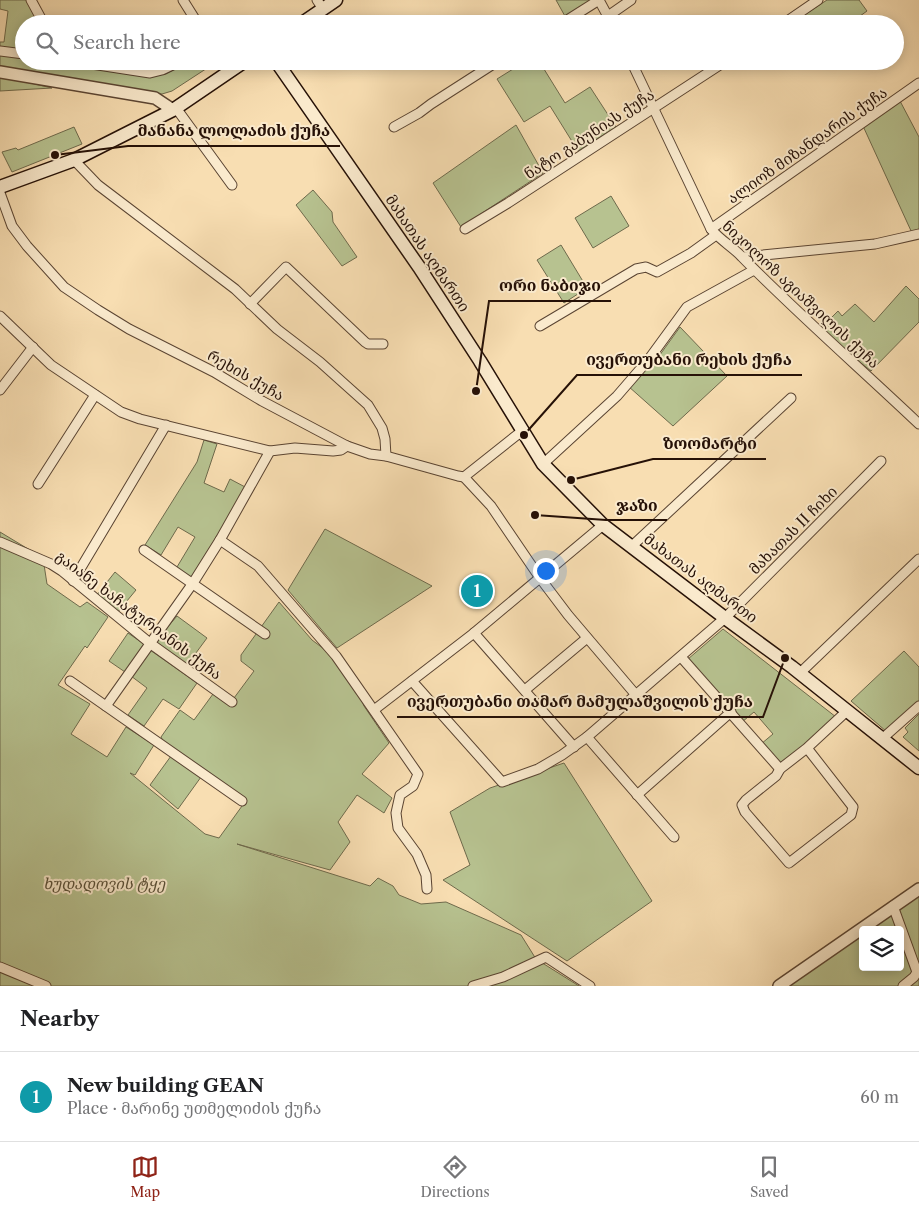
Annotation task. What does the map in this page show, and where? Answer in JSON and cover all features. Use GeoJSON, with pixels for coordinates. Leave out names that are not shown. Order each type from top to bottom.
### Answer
{"type":"FeatureCollection","features":[{"type":"Feature","properties":{"kind":"main road"},"geometry":{"type":"LineString","coordinates":[[310,15],[320,5],[336,0]]}},
{"type":"Feature","properties":{"kind":"main road"},"geometry":{"type":"LineString","coordinates":[[0,187],[74,160],[174,109],[231,70]]}},
{"type":"Feature","properties":{"kind":"main road","name":"მახათას აღმართი"},"geometry":{"type":"LineString","coordinates":[[282,70],[419,267],[543,464],[603,525],[800,673],[919,768]]}},
{"type":"Feature","properties":{"kind":"street"},"geometry":{"type":"LineString","coordinates":[[31,0],[39,15]]}},
{"type":"Feature","properties":{"kind":"street"},"geometry":{"type":"LineString","coordinates":[[183,0],[192,15]]}},
{"type":"Feature","properties":{"kind":"street"},"geometry":{"type":"LineString","coordinates":[[575,15],[599,0],[607,15]]}},
{"type":"Feature","properties":{"kind":"street"},"geometry":{"type":"LineString","coordinates":[[615,15],[631,0]]}},
{"type":"Feature","properties":{"kind":"street"},"geometry":{"type":"LineString","coordinates":[[796,15],[818,0]]}},
{"type":"Feature","properties":{"kind":"street"},"geometry":{"type":"LineString","coordinates":[[0,51],[15,53]]}},
{"type":"Feature","properties":{"kind":"street"},"geometry":{"type":"LineString","coordinates":[[130,70],[150,73],[162,70]]}},
{"type":"Feature","properties":{"kind":"street"},"geometry":{"type":"LineString","coordinates":[[394,127],[419,113],[484,70]]}},
{"type":"Feature","properties":{"kind":"street","name":"ნიკოლოზ აგიაშვილის ქუჩა"},"geometry":{"type":"LineString","coordinates":[[635,70],[714,232],[743,257],[818,332],[864,371],[919,424]]}},
{"type":"Feature","properties":{"kind":"street","name":"ნატო გაბუნიას ქუჩა"},"geometry":{"type":"LineString","coordinates":[[465,228],[508,203],[713,70]]}},
{"type":"Feature","properties":{"kind":"street"},"geometry":{"type":"LineString","coordinates":[[0,72],[155,98],[174,109],[232,185]]}},
{"type":"Feature","properties":{"kind":"street","name":"ალიოზ მიზანდარის ქუჩა"},"geometry":{"type":"LineString","coordinates":[[540,326],[636,269],[646,267],[657,272],[691,253],[714,232],[919,83]]}},
{"type":"Feature","properties":{"kind":"street"},"geometry":{"type":"LineString","coordinates":[[74,160],[98,185],[235,289],[277,329],[320,362],[368,405],[382,428],[386,456]]}},
{"type":"Feature","properties":{"kind":"street","name":"რეხის ქუჩა"},"geometry":{"type":"LineString","coordinates":[[0,193],[3,212],[12,226],[27,246],[64,287],[129,329],[214,372],[262,402],[347,446],[370,454],[386,456],[464,476]]}},
{"type":"Feature","properties":{"kind":"street"},"geometry":{"type":"LineString","coordinates":[[743,257],[875,244],[919,234]]}},
{"type":"Feature","properties":{"kind":"street"},"geometry":{"type":"LineString","coordinates":[[250,304],[286,267],[365,342],[368,344],[384,344]]}},
{"type":"Feature","properties":{"kind":"street"},"geometry":{"type":"LineString","coordinates":[[543,464],[618,396],[649,359],[687,307],[754,270]]}},
{"type":"Feature","properties":{"kind":"street"},"geometry":{"type":"LineString","coordinates":[[0,316],[52,365],[121,412],[270,451],[295,448],[333,451],[341,450],[347,446]]}},
{"type":"Feature","properties":{"kind":"street"},"geometry":{"type":"LineString","coordinates":[[0,390],[33,347]]}},
{"type":"Feature","properties":{"kind":"street"},"geometry":{"type":"LineString","coordinates":[[38,484],[95,395]]}},
{"type":"Feature","properties":{"kind":"street"},"geometry":{"type":"LineString","coordinates":[[632,546],[791,398]]}},
{"type":"Feature","properties":{"kind":"street"},"geometry":{"type":"LineString","coordinates":[[73,581],[166,425]]}},
{"type":"Feature","properties":{"kind":"street"},"geometry":{"type":"LineString","coordinates":[[522,431],[464,476],[494,510],[540,578],[587,638],[636,695]]}},
{"type":"Feature","properties":{"kind":"street"},"geometry":{"type":"LineString","coordinates":[[106,706],[194,583],[270,451]]}},
{"type":"Feature","properties":{"kind":"street","name":"მახათას II ჩიხი"},"geometry":{"type":"LineString","coordinates":[[412,681],[502,782],[538,769],[587,737],[725,618],[881,461]]}},
{"type":"Feature","properties":{"kind":"street"},"geometry":{"type":"LineString","coordinates":[[374,710],[474,633],[603,525]]}},
{"type":"Feature","properties":{"kind":"street"},"geometry":{"type":"LineString","coordinates":[[220,540],[258,566],[336,656],[418,774],[412,786],[400,795],[396,813],[398,828],[417,854],[426,875],[427,889]]}},
{"type":"Feature","properties":{"kind":"street","name":"გაიანე ხაჩატურიანის ქუჩა"},"geometry":{"type":"LineString","coordinates":[[0,542],[51,564],[62,571],[151,644],[232,702]]}},
{"type":"Feature","properties":{"kind":"street"},"geometry":{"type":"LineString","coordinates":[[144,550],[265,634]]}},
{"type":"Feature","properties":{"kind":"street"},"geometry":{"type":"LineString","coordinates":[[800,673],[919,559]]}},
{"type":"Feature","properties":{"kind":"street"},"geometry":{"type":"LineString","coordinates":[[474,633],[574,746]]}},
{"type":"Feature","properties":{"kind":"street"},"geometry":{"type":"LineString","coordinates":[[525,690],[587,638]]}},
{"type":"Feature","properties":{"kind":"street"},"geometry":{"type":"LineString","coordinates":[[681,657],[780,769]]}},
{"type":"Feature","properties":{"kind":"street"},"geometry":{"type":"LineString","coordinates":[[70,681],[242,801]]}},
{"type":"Feature","properties":{"kind":"street"},"geometry":{"type":"LineString","coordinates":[[883,738],[919,706]]}},
{"type":"Feature","properties":{"kind":"street"},"geometry":{"type":"LineString","coordinates":[[807,748],[853,807],[853,812],[789,863],[745,812],[742,806],[746,800],[776,776],[780,769],[807,748],[848,710]]}},
{"type":"Feature","properties":{"kind":"street"},"geometry":{"type":"LineString","coordinates":[[637,795],[731,712]]}},
{"type":"Feature","properties":{"kind":"street"},"geometry":{"type":"LineString","coordinates":[[587,737],[674,837]]}},
{"type":"Feature","properties":{"kind":"street"},"geometry":{"type":"LineString","coordinates":[[778,986],[919,890]]}},
{"type":"Feature","properties":{"kind":"street"},"geometry":{"type":"LineString","coordinates":[[894,906],[917,972],[903,986]]}},
{"type":"Feature","properties":{"kind":"street"},"geometry":{"type":"LineString","coordinates":[[473,986],[503,977],[546,957],[590,986]]}},
{"type":"Feature","properties":{"kind":"street"},"geometry":{"type":"LineString","coordinates":[[0,967],[46,986]]}},
{"type":"Feature","properties":{"kind":"green space"},"geometry":{"type":"Polygon","coordinates":[[[0,0],[28,0],[36,15],[15,15],[15,50],[0,48],[0,42],[4,42],[8,11],[0,9],[0,0]]]}},
{"type":"Feature","properties":{"kind":"green space"},"geometry":{"type":"Polygon","coordinates":[[[556,0],[593,0],[570,15],[564,15],[556,0]]]}},
{"type":"Feature","properties":{"kind":"green space"},"geometry":{"type":"Polygon","coordinates":[[[827,0],[859,0],[867,11],[861,15],[804,15],[827,0]]]}},
{"type":"Feature","properties":{"kind":"green space"},"geometry":{"type":"Polygon","coordinates":[[[0,53],[15,56],[15,70],[111,70],[149,76],[166,74],[174,70],[204,70],[172,91],[162,94],[116,89],[0,68],[0,53]]]}},
{"type":"Feature","properties":{"kind":"green space"},"geometry":{"type":"Polygon","coordinates":[[[512,70],[545,70],[565,103],[590,87],[616,127],[578,151],[550,106],[524,122],[497,79],[512,70]]]}},
{"type":"Feature","properties":{"kind":"green space"},"geometry":{"type":"Polygon","coordinates":[[[0,76],[52,88],[0,91],[0,76]]]}},
{"type":"Feature","properties":{"kind":"green space"},"geometry":{"type":"Polygon","coordinates":[[[900,101],[919,137],[919,232],[912,233],[863,126],[900,101]]]}},
{"type":"Feature","properties":{"kind":"green space"},"geometry":{"type":"Polygon","coordinates":[[[516,125],[543,173],[461,227],[433,183],[516,125]]]}},
{"type":"Feature","properties":{"kind":"green space"},"geometry":{"type":"Polygon","coordinates":[[[74,127],[82,144],[12,172],[2,152],[16,148],[18,150],[74,127]]]}},
{"type":"Feature","properties":{"kind":"green space"},"geometry":{"type":"Polygon","coordinates":[[[313,190],[332,212],[333,222],[357,257],[342,266],[296,205],[313,190]]]}},
{"type":"Feature","properties":{"kind":"green space"},"geometry":{"type":"Polygon","coordinates":[[[611,196],[629,226],[593,248],[575,218],[611,196]]]}},
{"type":"Feature","properties":{"kind":"green space"},"geometry":{"type":"Polygon","coordinates":[[[561,245],[587,288],[564,303],[537,260],[561,245]]]}},
{"type":"Feature","properties":{"kind":"green space"},"geometry":{"type":"Polygon","coordinates":[[[906,286],[919,299],[919,322],[871,371],[819,330],[838,311],[842,316],[855,304],[874,322],[906,286]]]}},
{"type":"Feature","properties":{"kind":"green space"},"geometry":{"type":"Polygon","coordinates":[[[680,327],[727,376],[673,426],[628,386],[654,363],[680,327]]]}},
{"type":"Feature","properties":{"kind":"green space"},"geometry":{"type":"Polygon","coordinates":[[[204,440],[217,444],[204,483],[224,492],[230,479],[247,488],[189,581],[174,572],[195,537],[178,527],[161,555],[145,545],[197,462],[204,440]]]}},
{"type":"Feature","properties":{"kind":"green space"},"geometry":{"type":"Polygon","coordinates":[[[325,529],[432,586],[337,648],[288,590],[325,529]]]}},
{"type":"Feature","properties":{"kind":"green space","name":"ხუდადოვის ტყე"},"geometry":{"type":"Polygon","coordinates":[[[0,532],[43,558],[47,584],[80,607],[87,602],[108,617],[58,685],[90,704],[71,734],[107,757],[126,727],[154,745],[135,775],[130,773],[205,834],[219,838],[242,806],[201,777],[178,809],[150,785],[171,756],[161,737],[180,710],[194,720],[213,694],[234,698],[254,671],[241,661],[241,655],[279,602],[312,640],[336,658],[356,686],[364,706],[389,743],[362,774],[392,798],[384,813],[357,795],[338,822],[350,842],[330,870],[237,844],[370,886],[378,878],[393,886],[399,895],[421,904],[446,902],[521,935],[536,959],[579,986],[0,986],[0,532]]]}},
{"type":"Feature","properties":{"kind":"green space"},"geometry":{"type":"Polygon","coordinates":[[[115,572],[136,590],[117,613],[96,596],[115,572]]]}},
{"type":"Feature","properties":{"kind":"green space"},"geometry":{"type":"Polygon","coordinates":[[[177,616],[207,638],[187,665],[154,643],[177,616]]]}},
{"type":"Feature","properties":{"kind":"green space"},"geometry":{"type":"Polygon","coordinates":[[[723,629],[836,717],[782,765],[761,744],[773,734],[754,712],[742,722],[688,659],[723,629]]]}},
{"type":"Feature","properties":{"kind":"green space"},"geometry":{"type":"Polygon","coordinates":[[[128,633],[144,644],[125,672],[109,661],[128,633]]]}},
{"type":"Feature","properties":{"kind":"green space"},"geometry":{"type":"Polygon","coordinates":[[[150,650],[197,683],[179,709],[163,699],[144,726],[128,715],[147,688],[131,676],[150,650]]]}},
{"type":"Feature","properties":{"kind":"green space"},"geometry":{"type":"Polygon","coordinates":[[[904,651],[919,667],[919,702],[887,732],[851,701],[904,651]]]}},
{"type":"Feature","properties":{"kind":"green space"},"geometry":{"type":"Polygon","coordinates":[[[919,714],[919,751],[903,737],[908,732],[905,728],[919,714]]]}},
{"type":"Feature","properties":{"kind":"green space"},"geometry":{"type":"Polygon","coordinates":[[[564,763],[652,901],[567,961],[443,880],[470,865],[450,812],[490,788],[564,763]]]}},
{"type":"Feature","properties":{"kind":"green space"},"geometry":{"type":"Polygon","coordinates":[[[919,886],[919,986],[777,986],[859,928],[859,971],[904,971],[904,926],[862,926],[919,886]]]}},
{"type":"Feature","properties":{"kind":"place","name":"მანანა ლოლაძის ქუჩა"},"geometry":{"type":"Point","coordinates":[55,155]}},
{"type":"Feature","properties":{"kind":"place","name":"ორი ნაბიჯი"},"geometry":{"type":"Point","coordinates":[476,391]}},
{"type":"Feature","properties":{"kind":"place","name":"ივერთუბანი რეხის ქუჩა"},"geometry":{"type":"Point","coordinates":[524,435]}},
{"type":"Feature","properties":{"kind":"place","name":"ზოომარტი"},"geometry":{"type":"Point","coordinates":[571,480]}},
{"type":"Feature","properties":{"kind":"place","name":"ჯაზი"},"geometry":{"type":"Point","coordinates":[535,515]}},
{"type":"Feature","properties":{"kind":"place","name":"New building GEAN"},"geometry":{"type":"Point","coordinates":[477,591]}},
{"type":"Feature","properties":{"kind":"place","name":"ივერთუბანი თამარ მამულაშვილის ქუჩა"},"geometry":{"type":"Point","coordinates":[785,658]}}]}
